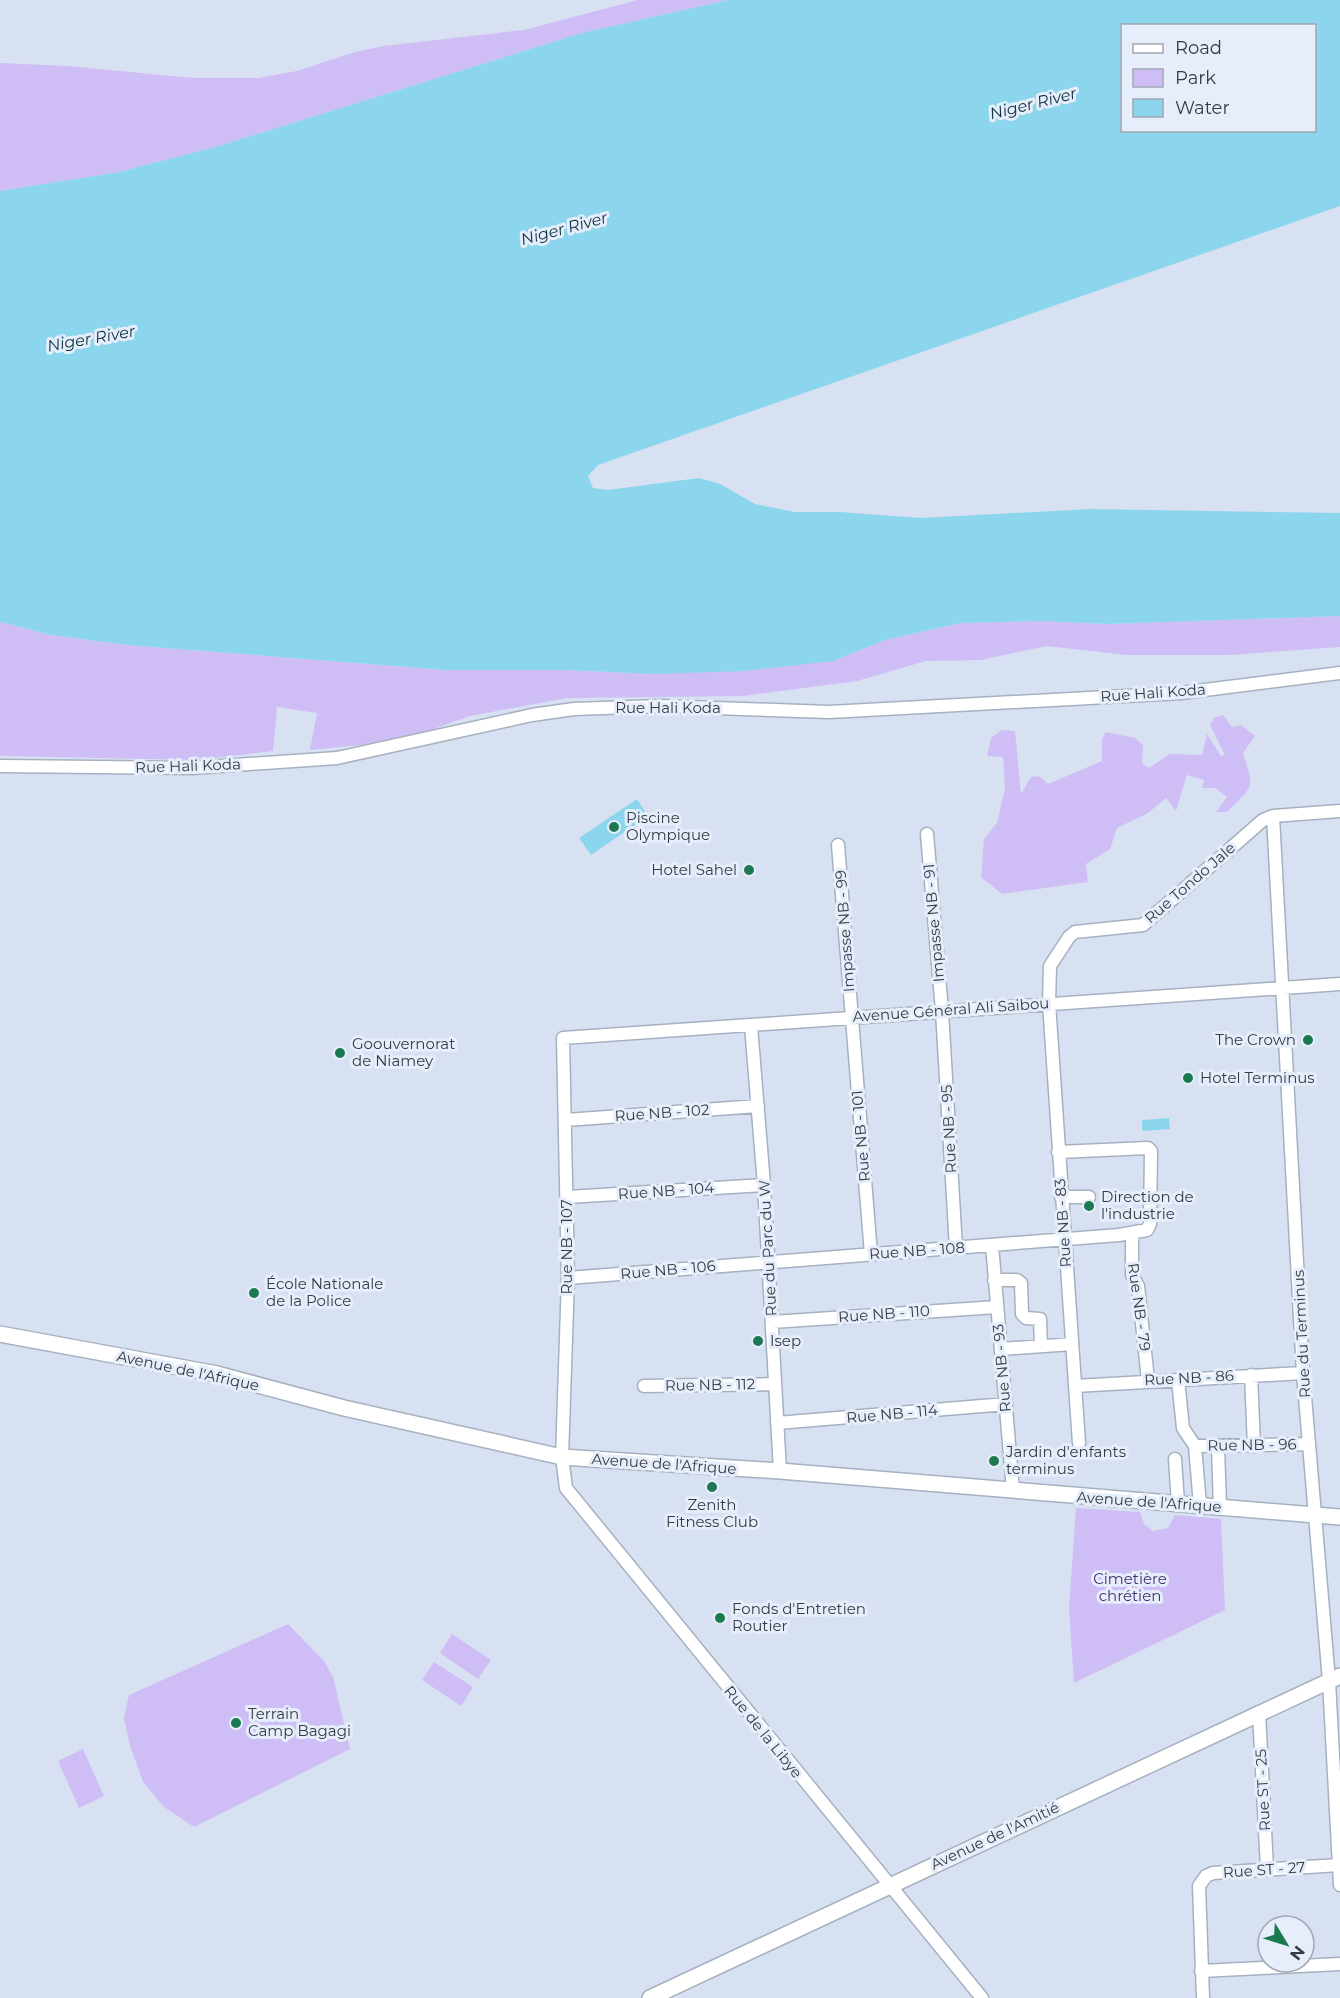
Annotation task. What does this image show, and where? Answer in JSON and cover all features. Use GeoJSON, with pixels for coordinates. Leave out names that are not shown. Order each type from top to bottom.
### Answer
{"type":"FeatureCollection","features":[{"type":"Feature","properties":{"kind":"main road","name":"Avenue de l'Afrique"},"geometry":{"type":"LineString","coordinates":[[0,1334],[217,1374],[344,1408],[562,1457],[780,1471],[1340,1517]]}},
{"type":"Feature","properties":{"kind":"main road","name":"Avenue de l'Amitié"},"geometry":{"type":"LineString","coordinates":[[650,1998],[1335,1678]]}},
{"type":"Feature","properties":{"kind":"street","name":"Rue Hali Koda"},"geometry":{"type":"LineString","coordinates":[[0,766],[192,768],[337,758],[532,715],[574,709],[660,706],[829,712],[1180,693],[1340,673]]}},
{"type":"Feature","properties":{"kind":"street","name":"Rue Tondo Jale"},"geometry":{"type":"LineString","coordinates":[[1049,1003],[1050,966],[1069,937],[1082,930],[1143,925],[1255,826],[1273,816],[1340,811]]}},
{"type":"Feature","properties":{"kind":"street","name":"Rue du Terminus"},"geometry":{"type":"LineString","coordinates":[[1273,816],[1308,1444],[1335,1678],[1340,1886]]}},
{"type":"Feature","properties":{"kind":"street","name":"Impasse NB - 91"},"geometry":{"type":"LineString","coordinates":[[927,834],[942,1011]]}},
{"type":"Feature","properties":{"kind":"street","name":"Impasse NB - 99"},"geometry":{"type":"LineString","coordinates":[[838,845],[852,1017]]}},
{"type":"Feature","properties":{"kind":"street","name":"Avenue Général Ali Saibou"},"geometry":{"type":"LineString","coordinates":[[562,1038],[1340,984]]}},
{"type":"Feature","properties":{"kind":"street","name":"Rue NB - 83"},"geometry":{"type":"LineString","coordinates":[[1049,1003],[1079,1443]]}},
{"type":"Feature","properties":{"kind":"street","name":"Rue NB - 95"},"geometry":{"type":"LineString","coordinates":[[942,1011],[956,1248]]}},
{"type":"Feature","properties":{"kind":"street","name":"Rue NB - 101"},"geometry":{"type":"LineString","coordinates":[[852,1017],[871,1254]]}},
{"type":"Feature","properties":{"kind":"street","name":"Rue du Parc du W"},"geometry":{"type":"LineString","coordinates":[[751,1026],[764,1185],[780,1471]]}},
{"type":"Feature","properties":{"kind":"street","name":"Rue NB - 107"},"geometry":{"type":"LineString","coordinates":[[562,1038],[568,1197],[568,1278],[562,1457]]}},
{"type":"Feature","properties":{"kind":"street","name":"Rue NB - 102"},"geometry":{"type":"LineString","coordinates":[[566,1120],[758,1106]]}},
{"type":"Feature","properties":{"kind":"street","name":"Rue NB - 108"},"geometry":{"type":"LineString","coordinates":[[769,1262],[1132,1234],[1145,1232],[1149,1228],[1150,1149],[1058,1152]]}},
{"type":"Feature","properties":{"kind":"street","name":"Rue NB - 104"},"geometry":{"type":"LineString","coordinates":[[568,1197],[764,1185]]}},
{"type":"Feature","properties":{"kind":"street"},"geometry":{"type":"LineString","coordinates":[[1061,1197],[1089,1197]]}},
{"type":"Feature","properties":{"kind":"street","name":"Rue NB - 79"},"geometry":{"type":"LineString","coordinates":[[1132,1234],[1132,1275],[1138,1286],[1148,1380]]}},
{"type":"Feature","properties":{"kind":"street","name":"Rue NB - 93"},"geometry":{"type":"LineString","coordinates":[[992,1245],[1013,1490]]}},
{"type":"Feature","properties":{"kind":"street","name":"Rue NB - 106"},"geometry":{"type":"LineString","coordinates":[[568,1278],[769,1262]]}},
{"type":"Feature","properties":{"kind":"street"},"geometry":{"type":"LineString","coordinates":[[994,1280],[1020,1281],[1022,1314],[1026,1318],[1040,1319],[1041,1346]]}},
{"type":"Feature","properties":{"kind":"street","name":"Rue NB - 110"},"geometry":{"type":"LineString","coordinates":[[772,1322],[997,1306]]}},
{"type":"Feature","properties":{"kind":"street"},"geometry":{"type":"LineString","coordinates":[[1000,1349],[1072,1344]]}},
{"type":"Feature","properties":{"kind":"street","name":"Rue NB - 86"},"geometry":{"type":"LineString","coordinates":[[1075,1386],[1148,1380],[1303,1373]]}},
{"type":"Feature","properties":{"kind":"street"},"geometry":{"type":"LineString","coordinates":[[1251,1375],[1254,1446]]}},
{"type":"Feature","properties":{"kind":"street"},"geometry":{"type":"LineString","coordinates":[[1178,1380],[1183,1428],[1196,1446],[1200,1505]]}},
{"type":"Feature","properties":{"kind":"street","name":"Rue NB - 112"},"geometry":{"type":"LineString","coordinates":[[644,1386],[775,1384]]}},
{"type":"Feature","properties":{"kind":"street","name":"Rue NB - 114"},"geometry":{"type":"LineString","coordinates":[[777,1423],[1006,1404]]}},
{"type":"Feature","properties":{"kind":"street","name":"Rue NB - 96"},"geometry":{"type":"LineString","coordinates":[[1196,1446],[1308,1444]]}},
{"type":"Feature","properties":{"kind":"street"},"geometry":{"type":"LineString","coordinates":[[1218,1447],[1220,1507]]}},
{"type":"Feature","properties":{"kind":"street","name":"Rue de la Libye"},"geometry":{"type":"LineString","coordinates":[[562,1457],[563,1478],[571,1496],[892,1885],[982,1998]]}},
{"type":"Feature","properties":{"kind":"street"},"geometry":{"type":"LineString","coordinates":[[1175,1459],[1178,1503]]}},
{"type":"Feature","properties":{"kind":"street","name":"Rue ST - 25"},"geometry":{"type":"LineString","coordinates":[[1259,1712],[1267,1869]]}},
{"type":"Feature","properties":{"kind":"street","name":"Rue ST - 27"},"geometry":{"type":"LineString","coordinates":[[1203,1998],[1202,1880],[1213,1873],[1339,1865]]}},
{"type":"Feature","properties":{"kind":"street"},"geometry":{"type":"LineString","coordinates":[[1201,1971],[1340,1964]]}},
{"type":"Feature","properties":{"kind":"green space"},"geometry":{"type":"Polygon","coordinates":[[[638,0],[728,0],[582,33],[219,146],[119,172],[0,191],[0,63],[68,66],[193,78],[258,78],[297,71],[355,52],[384,46],[524,30],[638,0]]]}},
{"type":"Feature","properties":{"kind":"green space"},"geometry":{"type":"Polygon","coordinates":[[[1340,616],[1340,647],[1230,655],[1128,655],[1046,646],[981,660],[926,661],[857,681],[743,696],[567,698],[470,716],[400,741],[310,750],[317,713],[277,707],[273,751],[196,760],[0,756],[0,622],[51,635],[127,645],[446,670],[567,670],[654,674],[833,661],[885,640],[960,623],[1041,621],[1107,624],[1340,616]]]}},
{"type":"Feature","properties":{"kind":"green space"},"geometry":{"type":"Polygon","coordinates":[[[1223,715],[1232,727],[1241,725],[1255,736],[1243,753],[1249,774],[1249,787],[1247,792],[1227,812],[1216,812],[1227,797],[1215,788],[1202,788],[1204,780],[1187,775],[1176,811],[1166,798],[1148,813],[1117,828],[1110,849],[1086,864],[1088,882],[1002,894],[981,877],[984,839],[997,823],[1005,788],[1003,757],[987,756],[991,738],[1002,730],[1015,731],[1021,794],[1031,777],[1039,776],[1048,784],[1102,761],[1102,739],[1106,732],[1135,738],[1143,745],[1142,763],[1149,768],[1170,754],[1202,755],[1207,734],[1221,756],[1225,755],[1210,725],[1214,718],[1223,715]]]}},
{"type":"Feature","properties":{"kind":"green space","name":"Cimetière chrétien"},"geometry":{"type":"Polygon","coordinates":[[[1076,1508],[1140,1512],[1144,1524],[1153,1531],[1168,1528],[1175,1515],[1221,1519],[1225,1610],[1074,1683],[1069,1609],[1076,1508]]]}},
{"type":"Feature","properties":{"kind":"green space"},"geometry":{"type":"Polygon","coordinates":[[[288,1624],[324,1661],[333,1677],[350,1749],[194,1827],[164,1807],[143,1782],[130,1746],[124,1718],[129,1695],[288,1624]]]}},
{"type":"Feature","properties":{"kind":"green space"},"geometry":{"type":"Polygon","coordinates":[[[452,1634],[491,1660],[478,1679],[440,1653],[452,1634]]]}},
{"type":"Feature","properties":{"kind":"green space"},"geometry":{"type":"Polygon","coordinates":[[[434,1662],[473,1687],[461,1706],[422,1680],[434,1662]]]}},
{"type":"Feature","properties":{"kind":"green space"},"geometry":{"type":"Polygon","coordinates":[[[83,1749],[104,1796],[79,1808],[58,1761],[83,1749]]]}},
{"type":"Feature","properties":{"kind":"water","name":"Niger River"},"geometry":{"type":"Polygon","coordinates":[[[728,0],[1340,0],[1340,206],[598,465],[588,476],[593,488],[608,490],[699,478],[720,484],[755,504],[795,512],[840,512],[922,518],[1090,509],[1340,513],[1340,616],[1107,624],[1041,621],[960,623],[885,640],[833,661],[744,671],[654,674],[567,670],[446,670],[127,645],[51,635],[0,622],[0,191],[119,172],[219,146],[582,33],[728,0]]]}},
{"type":"Feature","properties":{"kind":"water","name":"Piscine Olympique"},"geometry":{"type":"Polygon","coordinates":[[[637,799],[648,816],[591,855],[579,838],[637,799]]]}},
{"type":"Feature","properties":{"kind":"water"},"geometry":{"type":"Polygon","coordinates":[[[1169,1118],[1170,1129],[1142,1131],[1142,1120],[1169,1118]]]}},
{"type":"Feature","properties":{"kind":"place","name":"Piscine Olympique"},"geometry":{"type":"Point","coordinates":[614,827]}},
{"type":"Feature","properties":{"kind":"place","name":"Hotel Sahel"},"geometry":{"type":"Point","coordinates":[749,870]}},
{"type":"Feature","properties":{"kind":"place","name":"The Crown"},"geometry":{"type":"Point","coordinates":[1308,1040]}},
{"type":"Feature","properties":{"kind":"place","name":"Goouvernorat de Niamey"},"geometry":{"type":"Point","coordinates":[340,1053]}},
{"type":"Feature","properties":{"kind":"place","name":"Hotel Terminus"},"geometry":{"type":"Point","coordinates":[1188,1078]}},
{"type":"Feature","properties":{"kind":"place","name":"Direction de l'industrie"},"geometry":{"type":"Point","coordinates":[1089,1206]}},
{"type":"Feature","properties":{"kind":"place","name":"École Nationale de la Police"},"geometry":{"type":"Point","coordinates":[254,1293]}},
{"type":"Feature","properties":{"kind":"place","name":"Isep"},"geometry":{"type":"Point","coordinates":[758,1341]}},
{"type":"Feature","properties":{"kind":"place","name":"Jardin d'enfants terminus"},"geometry":{"type":"Point","coordinates":[994,1461]}},
{"type":"Feature","properties":{"kind":"place","name":"Zenith Fitness Club"},"geometry":{"type":"Point","coordinates":[712,1487]}},
{"type":"Feature","properties":{"kind":"place","name":"Fonds d'Entretien Routier"},"geometry":{"type":"Point","coordinates":[720,1618]}},
{"type":"Feature","properties":{"kind":"place","name":"Terrain Camp Bagagi"},"geometry":{"type":"Point","coordinates":[236,1723]}}]}
